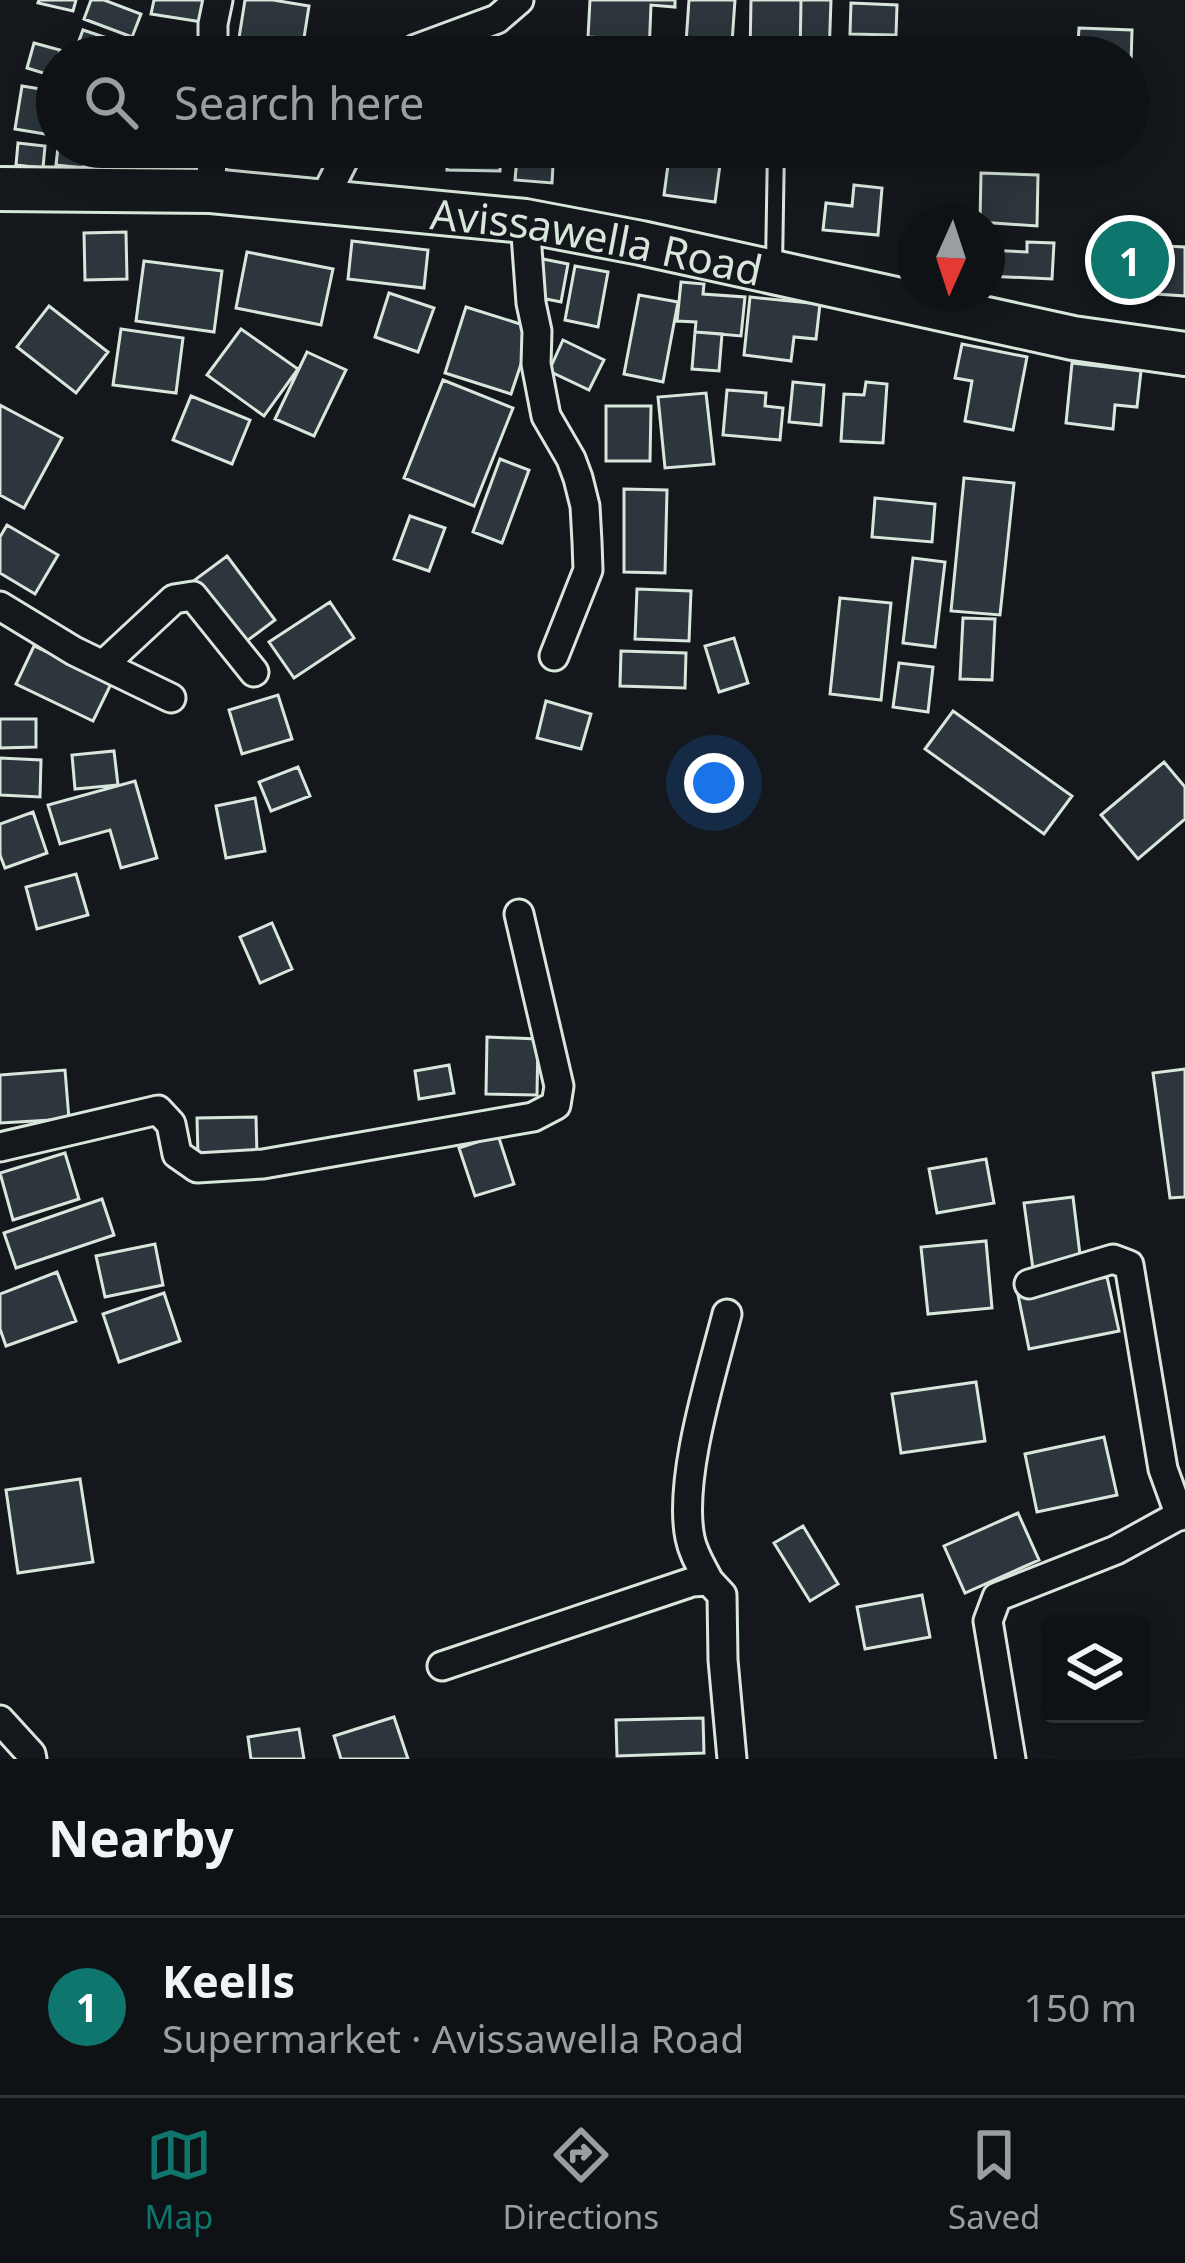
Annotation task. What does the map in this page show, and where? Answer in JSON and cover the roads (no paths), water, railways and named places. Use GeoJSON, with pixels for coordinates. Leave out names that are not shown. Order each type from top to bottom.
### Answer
{"type":"FeatureCollection","features":[{"type":"Feature","properties":{"kind":"main road","name":"Avissawella Road"},"geometry":{"type":"LineString","coordinates":[[2,198],[211,191],[525,221],[1073,338],[1185,354]]}},
{"type":"Feature","properties":{"kind":"street"},"geometry":{"type":"LineString","coordinates":[[213,36],[218,0]]}},
{"type":"Feature","properties":{"kind":"street"},"geometry":{"type":"LineString","coordinates":[[451,36],[496,19],[519,0]]}},
{"type":"Feature","properties":{"kind":"street"},"geometry":{"type":"LineString","coordinates":[[211,191],[212,168]]}},
{"type":"Feature","properties":{"kind":"street"},"geometry":{"type":"LineString","coordinates":[[323,202],[340,168]]}},
{"type":"Feature","properties":{"kind":"street"},"geometry":{"type":"LineString","coordinates":[[525,221],[536,364],[546,416],[571,459],[585,506],[588,570],[554,656]]}},
{"type":"Feature","properties":{"kind":"street"},"geometry":{"type":"LineString","coordinates":[[103,665],[174,599],[193,596],[254,672]]}},
{"type":"Feature","properties":{"kind":"street"},"geometry":{"type":"LineString","coordinates":[[2,617],[171,698]]}},
{"type":"Feature","properties":{"kind":"street"},"geometry":{"type":"LineString","coordinates":[[0,1147],[158,1110],[171,1124],[177,1154],[197,1168],[263,1164],[533,1117],[556,1105],[559,1086],[519,914]]}},
{"type":"Feature","properties":{"kind":"street"},"geometry":{"type":"LineString","coordinates":[[1011,1759],[988,1621],[997,1597],[1116,1550],[1183,1514],[1163,1469],[1129,1265],[1113,1259],[1029,1284]]}},
{"type":"Feature","properties":{"kind":"street"},"geometry":{"type":"LineString","coordinates":[[727,1314],[691,1471],[689,1534],[709,1581],[722,1595],[732,1759]]}},
{"type":"Feature","properties":{"kind":"street"},"geometry":{"type":"LineString","coordinates":[[442,1666],[692,1582],[709,1581]]}},
{"type":"Feature","properties":{"kind":"street"},"geometry":{"type":"LineString","coordinates":[[0,1720],[32,1759]]}},
{"type":"Feature","properties":{"kind":"lane"},"geometry":{"type":"LineString","coordinates":[[774,272],[776,168]]}},
{"type":"Feature","properties":{"kind":"place","name":"Keells"},"geometry":{"type":"Point","coordinates":[1130,260]}}]}
